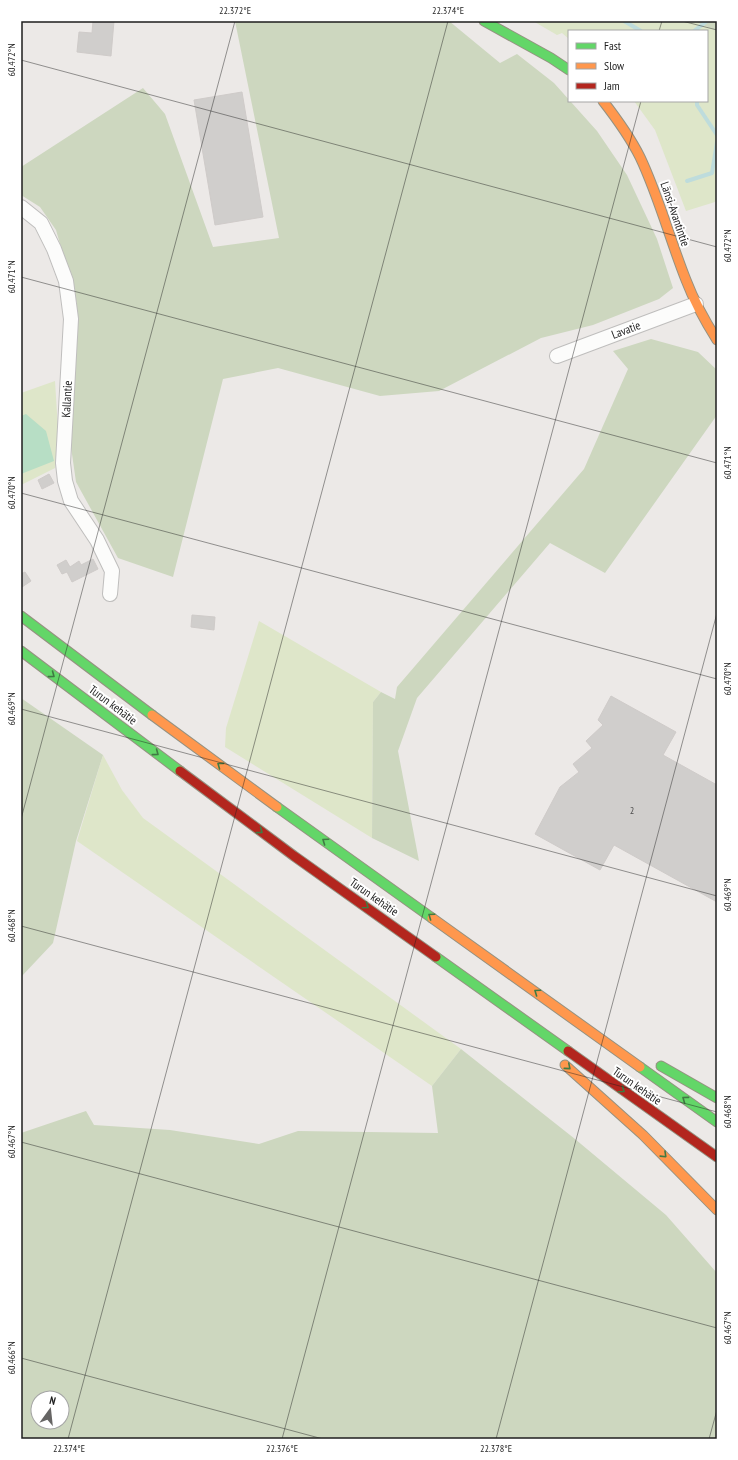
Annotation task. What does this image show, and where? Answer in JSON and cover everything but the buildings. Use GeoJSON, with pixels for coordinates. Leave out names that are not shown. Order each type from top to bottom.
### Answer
{"type":"FeatureCollection","features":[{"type":"Feature","properties":{"kind":"main road"},"geometry":{"type":"LineString","coordinates":[[484,21],[551,58],[568,69]]}},
{"type":"Feature","properties":{"kind":"main road","name":"Länsi-Avantintie"},"geometry":{"type":"LineString","coordinates":[[604,102],[624,127],[640,157],[696,304],[717,340]]}},
{"type":"Feature","properties":{"kind":"main road","name":"Turun kehätie"},"geometry":{"type":"LineString","coordinates":[[21,616],[86,667],[288,815],[717,1122]]}},
{"type":"Feature","properties":{"kind":"main road","name":"Turun kehätie"},"geometry":{"type":"LineString","coordinates":[[21,651],[294,856],[717,1157]]}},
{"type":"Feature","properties":{"kind":"main road"},"geometry":{"type":"LineString","coordinates":[[442,960],[537,1041]]}},
{"type":"Feature","properties":{"kind":"main road"},"geometry":{"type":"LineString","coordinates":[[568,1014],[630,1048]]}},
{"type":"Feature","properties":{"kind":"main road"},"geometry":{"type":"LineString","coordinates":[[555,1056],[627,1119],[717,1210]]}},
{"type":"Feature","properties":{"kind":"main road"},"geometry":{"type":"LineString","coordinates":[[655,1062],[717,1098]]}},
{"type":"Feature","properties":{"kind":"street","name":"Kallantie"},"geometry":{"type":"LineString","coordinates":[[21,207],[41,223],[54,249],[66,281],[71,319],[63,463],[65,481],[71,501],[97,540],[112,571],[110,594]]}},
{"type":"Feature","properties":{"kind":"street","name":"Lavatie"},"geometry":{"type":"LineString","coordinates":[[557,356],[696,304]]}},
{"type":"Feature","properties":{"kind":"green space"},"geometry":{"type":"Polygon","coordinates":[[[235,21],[449,21],[500,63],[517,54],[554,83],[568,99],[568,102],[571,102],[597,131],[627,175],[657,239],[673,288],[659,299],[593,325],[541,338],[439,391],[380,396],[278,368],[223,379],[173,577],[118,558],[76,482],[71,447],[77,303],[56,230],[40,207],[21,195],[21,167],[143,88],[165,114],[213,247],[279,238],[235,21]]]}},
{"type":"Feature","properties":{"kind":"green space"},"geometry":{"type":"Polygon","coordinates":[[[533,21],[694,21],[717,31],[717,199],[715,202],[686,211],[655,130],[635,102],[708,102],[708,30],[568,30],[568,38],[562,33],[557,35],[533,21]]]}},
{"type":"Feature","properties":{"kind":"green space"},"geometry":{"type":"Polygon","coordinates":[[[694,21],[717,21],[717,31],[694,21]]]}},
{"type":"Feature","properties":{"kind":"green space"},"geometry":{"type":"Polygon","coordinates":[[[651,339],[698,352],[717,370],[717,415],[605,573],[550,543],[417,698],[398,751],[419,861],[372,838],[373,702],[381,692],[395,699],[397,687],[584,469],[628,369],[613,351],[651,339]]]}},
{"type":"Feature","properties":{"kind":"green space"},"geometry":{"type":"Polygon","coordinates":[[[55,381],[58,429],[55,468],[21,485],[21,393],[55,381]]]}},
{"type":"Feature","properties":{"kind":"green space"},"geometry":{"type":"Polygon","coordinates":[[[26,414],[46,431],[54,461],[21,474],[21,416],[26,414]]]}},
{"type":"Feature","properties":{"kind":"green space"},"geometry":{"type":"Polygon","coordinates":[[[259,621],[381,692],[373,702],[372,838],[225,747],[226,728],[259,621]]]}},
{"type":"Feature","properties":{"kind":"green space"},"geometry":{"type":"Polygon","coordinates":[[[21,698],[103,755],[76,841],[53,943],[21,977],[21,698]]]}},
{"type":"Feature","properties":{"kind":"green space"},"geometry":{"type":"Polygon","coordinates":[[[103,755],[122,790],[143,818],[461,1049],[432,1086],[77,841],[103,755]]]}},
{"type":"Feature","properties":{"kind":"green space"},"geometry":{"type":"Polygon","coordinates":[[[461,1049],[575,1139],[666,1215],[717,1273],[717,1439],[21,1439],[21,1133],[86,1111],[94,1125],[170,1130],[259,1144],[298,1131],[438,1133],[432,1086],[461,1049]]]}},
{"type":"Feature","properties":{"kind":"waterway"},"geometry":{"type":"LineString","coordinates":[[624,21],[639,30]]}},
{"type":"Feature","properties":{"kind":"waterway"},"geometry":{"type":"LineString","coordinates":[[695,30],[707,21]]}},
{"type":"Feature","properties":{"kind":"waterway"},"geometry":{"type":"LineString","coordinates":[[697,102],[697,105],[717,135]]}},
{"type":"Feature","properties":{"kind":"waterway"},"geometry":{"type":"LineString","coordinates":[[687,181],[712,173],[717,142]]}},
{"type":"Feature","properties":{"kind":"traffic: fast"},"geometry":{"type":"LineString","coordinates":[[484,21],[551,58],[568,69]]}},
{"type":"Feature","properties":{"kind":"traffic: fast"},"geometry":{"type":"LineString","coordinates":[[21,616],[152,715]]}},
{"type":"Feature","properties":{"kind":"traffic: fast"},"geometry":{"type":"LineString","coordinates":[[21,651],[180,771]]}},
{"type":"Feature","properties":{"kind":"traffic: fast"},"geometry":{"type":"LineString","coordinates":[[277,807],[432,918]]}},
{"type":"Feature","properties":{"kind":"traffic: fast"},"geometry":{"type":"LineString","coordinates":[[436,957],[568,1051]]}},
{"type":"Feature","properties":{"kind":"traffic: fast"},"geometry":{"type":"LineString","coordinates":[[661,1066],[717,1098]]}},
{"type":"Feature","properties":{"kind":"traffic: fast"},"geometry":{"type":"LineString","coordinates":[[640,1067],[717,1122]]}},
{"type":"Feature","properties":{"kind":"traffic: slow"},"geometry":{"type":"LineString","coordinates":[[604,102],[623,128],[640,157],[653,187],[689,288],[708,326],[717,340]]}},
{"type":"Feature","properties":{"kind":"traffic: slow"},"geometry":{"type":"LineString","coordinates":[[152,715],[277,807]]}},
{"type":"Feature","properties":{"kind":"traffic: slow"},"geometry":{"type":"LineString","coordinates":[[432,918],[640,1067]]}},
{"type":"Feature","properties":{"kind":"traffic: slow"},"geometry":{"type":"LineString","coordinates":[[565,1065],[643,1135],[717,1210]]}},
{"type":"Feature","properties":{"kind":"traffic: jam"},"geometry":{"type":"LineString","coordinates":[[180,771],[294,856],[436,957]]}},
{"type":"Feature","properties":{"kind":"traffic: jam"},"geometry":{"type":"LineString","coordinates":[[568,1051],[717,1157]]}}]}
